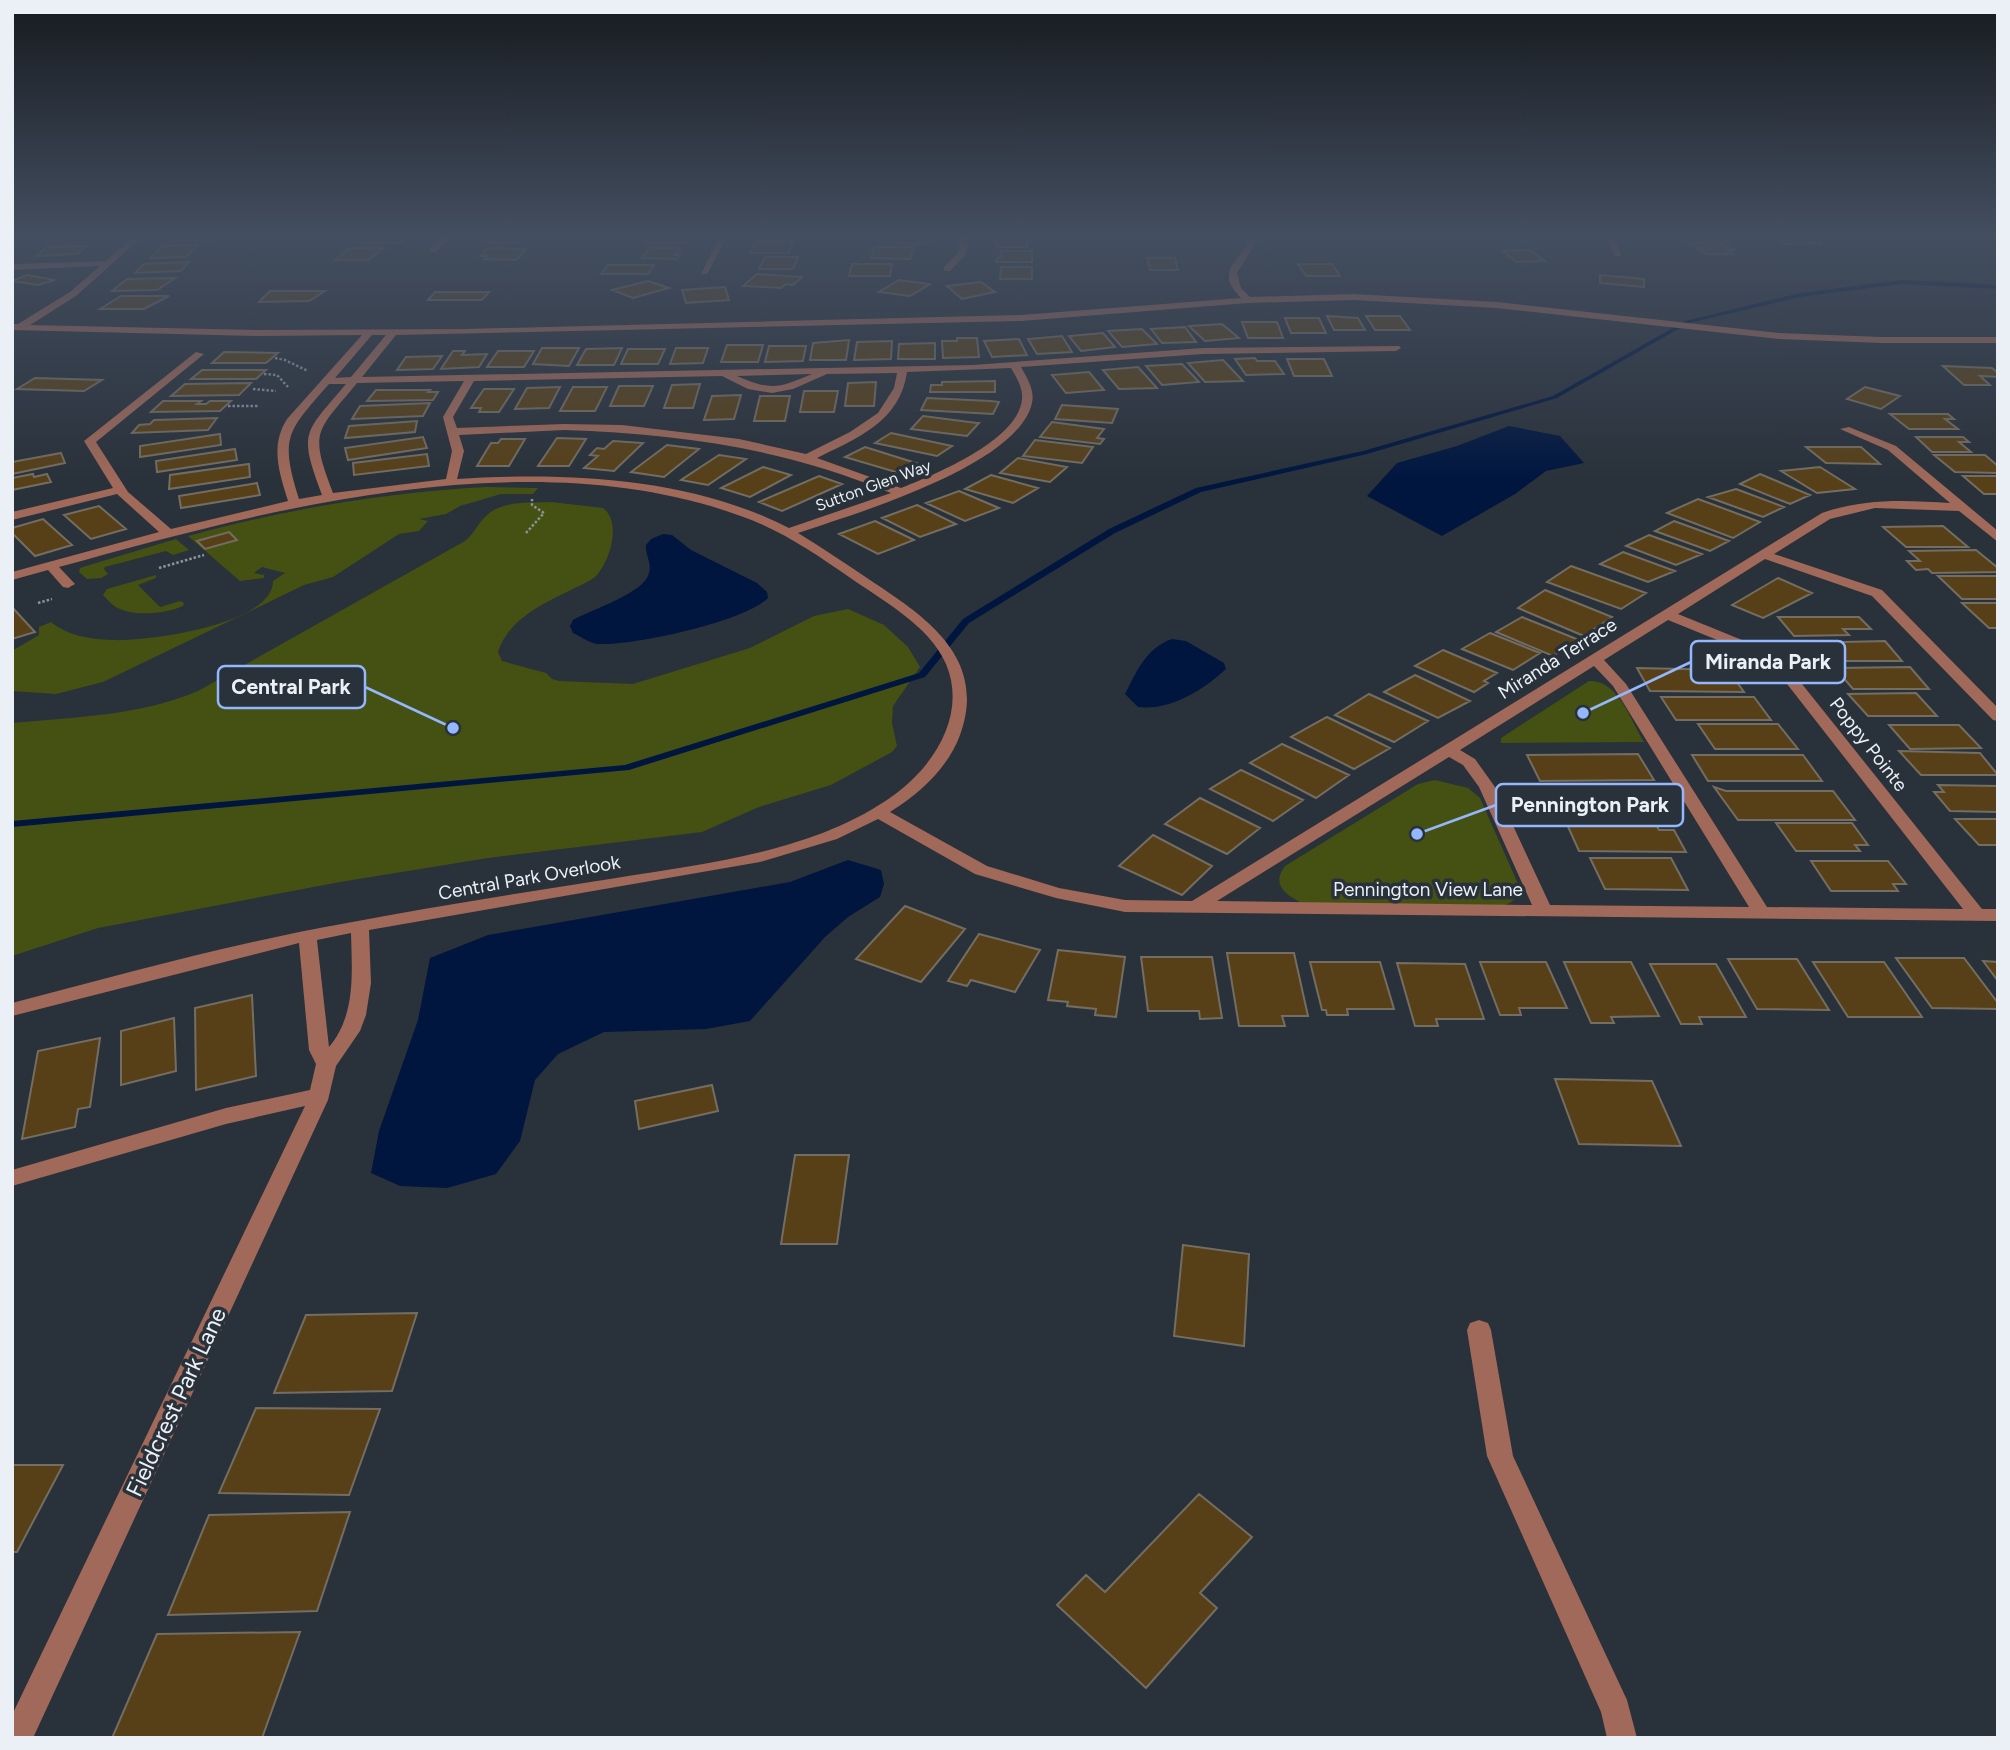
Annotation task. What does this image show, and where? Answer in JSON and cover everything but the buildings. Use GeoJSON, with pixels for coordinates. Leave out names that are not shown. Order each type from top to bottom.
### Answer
{"type":"FeatureCollection","features":[{"type":"Feature","properties":{"kind":"street"},"geometry":{"type":"LineString","coordinates":[[16,327],[33,318]]}},
{"type":"Feature","properties":{"kind":"street"},"geometry":{"type":"LineString","coordinates":[[16,327],[392,334],[1025,318]]}},
{"type":"Feature","properties":{"kind":"street"},"geometry":{"type":"LineString","coordinates":[[1617,318],[1779,335],[1882,340],[1998,340]]}},
{"type":"Feature","properties":{"kind":"street"},"geometry":{"type":"LineString","coordinates":[[294,502],[282,460],[282,438],[291,421],[368,334]]}},
{"type":"Feature","properties":{"kind":"street"},"geometry":{"type":"LineString","coordinates":[[328,495],[313,456],[314,429],[392,334]]}},
{"type":"Feature","properties":{"kind":"street"},"geometry":{"type":"LineString","coordinates":[[327,381],[902,370],[1015,366],[1215,350],[1396,348]]}},
{"type":"Feature","properties":{"kind":"street"},"geometry":{"type":"LineString","coordinates":[[168,533],[120,489],[90,440],[200,354]]}},
{"type":"Feature","properties":{"kind":"street"},"geometry":{"type":"LineString","coordinates":[[345,361],[372,361]]}},
{"type":"Feature","properties":{"kind":"street","name":"Sutton Glen Way"},"geometry":{"type":"LineString","coordinates":[[787,533],[902,493],[956,470],[1000,439],[1021,417],[1026,407],[1027,393],[1015,366]]}},
{"type":"Feature","properties":{"kind":"street"},"geometry":{"type":"LineString","coordinates":[[807,458],[864,429],[884,415],[901,391],[902,370]]}},
{"type":"Feature","properties":{"kind":"street"},"geometry":{"type":"LineString","coordinates":[[706,374],[730,376],[751,386],[769,389],[794,387],[819,374],[839,371]]}},
{"type":"Feature","properties":{"kind":"street"},"geometry":{"type":"LineString","coordinates":[[451,481],[458,451],[448,417],[470,379]]}},
{"type":"Feature","properties":{"kind":"street"},"geometry":{"type":"LineString","coordinates":[[451,432],[536,427],[624,429],[720,440],[807,458],[853,472],[902,493]]}},
{"type":"Feature","properties":{"kind":"street"},"geometry":{"type":"LineString","coordinates":[[1845,429],[1892,448],[1998,538]]}},
{"type":"Feature","properties":{"kind":"street"},"geometry":{"type":"LineString","coordinates":[[12,576],[294,502],[328,495],[451,481],[543,480],[641,488],[740,512],[787,533]]}},
{"type":"Feature","properties":{"kind":"street"},"geometry":{"type":"LineString","coordinates":[[12,516],[120,489]]}},
{"type":"Feature","properties":{"kind":"street","name":"Miranda Terrace"},"geometry":{"type":"LineString","coordinates":[[1194,908],[1826,516],[1842,510],[1892,506],[1962,508]]}},
{"type":"Feature","properties":{"kind":"street","name":"Central Park Overlook"},"geometry":{"type":"LineString","coordinates":[[12,1010],[360,926],[748,860],[809,842],[890,806],[923,779],[945,749],[960,716],[962,692],[957,673],[940,643],[882,594],[787,533]]}},
{"type":"Feature","properties":{"kind":"street"},"geometry":{"type":"LineString","coordinates":[[1762,554],[1877,593],[1998,717]]}},
{"type":"Feature","properties":{"kind":"street"},"geometry":{"type":"LineString","coordinates":[[50,565],[68,584]]}},
{"type":"Feature","properties":{"kind":"street","name":"Poppy Pointe"},"geometry":{"type":"LineString","coordinates":[[1666,614],[1742,645],[1785,672],[1976,914]]}},
{"type":"Feature","properties":{"kind":"street"},"geometry":{"type":"LineString","coordinates":[[1594,658],[1619,684],[1762,913]]}},
{"type":"Feature","properties":{"kind":"street"},"geometry":{"type":"LineString","coordinates":[[1448,750],[1469,762],[1487,786],[1544,911]]}},
{"type":"Feature","properties":{"kind":"street","name":"Pennington View Lane"},"geometry":{"type":"LineString","coordinates":[[877,812],[981,870],[1056,893],[1125,906],[1998,915]]}},
{"type":"Feature","properties":{"kind":"street","name":"Fieldcrest Park Lane"},"geometry":{"type":"LineString","coordinates":[[17,1738],[319,1095],[327,1064],[342,1047],[357,1019],[363,978],[360,926]]}},
{"type":"Feature","properties":{"kind":"street"},"geometry":{"type":"LineString","coordinates":[[308,937],[319,1050],[327,1064]]}},
{"type":"Feature","properties":{"kind":"street"},"geometry":{"type":"LineString","coordinates":[[12,1178],[226,1116],[319,1095]]}},
{"type":"Feature","properties":{"kind":"street"},"geometry":{"type":"LineString","coordinates":[[1479,1330],[1500,1456],[1616,1711],[1622,1738]]}},
{"type":"Feature","properties":{"kind":"path"},"geometry":{"type":"LineString","coordinates":[[275,358],[290,360],[300,369],[312,371]]}},
{"type":"Feature","properties":{"kind":"path"},"geometry":{"type":"LineString","coordinates":[[264,374],[277,375],[288,387]]}},
{"type":"Feature","properties":{"kind":"path"},"geometry":{"type":"LineString","coordinates":[[253,389],[276,391]]}},
{"type":"Feature","properties":{"kind":"path"},"geometry":{"type":"LineString","coordinates":[[229,406],[258,406]]}},
{"type":"Feature","properties":{"kind":"path"},"geometry":{"type":"LineString","coordinates":[[526,533],[544,514],[530,503],[536,494]]}},
{"type":"Feature","properties":{"kind":"path"},"geometry":{"type":"LineString","coordinates":[[159,568],[204,555]]}},
{"type":"Feature","properties":{"kind":"green space"},"geometry":{"type":"Polygon","coordinates":[[[485,487],[538,488],[533,494],[501,494],[460,506],[446,514],[419,519],[428,521],[419,531],[399,534],[333,577],[304,585],[103,682],[56,694],[12,691],[12,651],[39,635],[39,627],[51,622],[80,636],[112,640],[178,634],[231,620],[253,609],[267,596],[273,581],[285,573],[262,567],[254,573],[264,575],[264,578],[240,581],[188,536],[335,504],[409,493],[485,487]]]}},
{"type":"Feature","properties":{"kind":"green space"},"geometry":{"type":"Polygon","coordinates":[[[551,502],[603,508],[612,523],[609,552],[595,577],[538,607],[510,630],[498,652],[502,661],[546,673],[559,681],[633,684],[750,648],[814,616],[848,609],[884,625],[908,647],[920,667],[893,706],[892,723],[897,746],[892,752],[831,785],[759,807],[702,832],[488,858],[340,882],[98,928],[12,956],[12,723],[130,711],[198,691],[465,541],[483,519],[500,507],[517,503],[551,502]]]}},
{"type":"Feature","properties":{"kind":"green space"},"geometry":{"type":"Polygon","coordinates":[[[176,539],[189,550],[173,555],[166,551],[105,567],[108,574],[101,578],[87,579],[79,572],[80,568],[176,539]]]}},
{"type":"Feature","properties":{"kind":"green space"},"geometry":{"type":"Polygon","coordinates":[[[156,575],[156,578],[138,585],[160,607],[180,601],[184,603],[183,606],[159,612],[131,612],[116,607],[103,595],[107,589],[156,575]]]}},
{"type":"Feature","properties":{"kind":"green space"},"geometry":{"type":"Polygon","coordinates":[[[1589,681],[1599,682],[1616,694],[1644,742],[1501,743],[1501,738],[1589,681]]]}},
{"type":"Feature","properties":{"kind":"green space"},"geometry":{"type":"Polygon","coordinates":[[[1435,780],[1468,788],[1480,798],[1519,886],[1512,901],[1502,907],[1302,903],[1285,893],[1279,878],[1285,866],[1418,784],[1435,780]]]}},
{"type":"Feature","properties":{"kind":"water"},"geometry":{"type":"Polygon","coordinates":[[[1509,426],[1560,436],[1584,463],[1546,471],[1515,494],[1442,536],[1367,496],[1397,463],[1457,446],[1509,426]]]}},
{"type":"Feature","properties":{"kind":"water"},"geometry":{"type":"Polygon","coordinates":[[[663,534],[672,535],[691,550],[757,583],[767,592],[768,598],[736,616],[660,637],[597,644],[573,633],[570,626],[573,620],[628,594],[645,580],[650,570],[646,545],[651,539],[663,534]]]}},
{"type":"Feature","properties":{"kind":"water"},"geometry":{"type":"Polygon","coordinates":[[[1172,639],[1186,641],[1224,663],[1226,669],[1207,684],[1174,702],[1162,706],[1138,707],[1125,694],[1149,654],[1172,639]]]}},
{"type":"Feature","properties":{"kind":"water"},"geometry":{"type":"Polygon","coordinates":[[[848,860],[881,870],[884,884],[880,897],[848,917],[825,937],[750,1021],[706,1029],[604,1032],[558,1054],[535,1080],[520,1141],[496,1174],[447,1188],[400,1186],[371,1173],[379,1131],[418,1020],[430,958],[488,935],[790,882],[848,860]]]}},
{"type":"Feature","properties":{"kind":"waterway"},"geometry":{"type":"LineString","coordinates":[[12,824],[626,768],[922,675],[966,621],[1112,531],[1199,490],[1365,453],[1555,397],[1687,322],[1705,318]]}},
{"type":"Feature","properties":{"kind":"place","name":"Miranda Park"},"geometry":{"type":"Point","coordinates":[1583,713]}},
{"type":"Feature","properties":{"kind":"place","name":"Central Park"},"geometry":{"type":"Point","coordinates":[453,728]}},
{"type":"Feature","properties":{"kind":"place","name":"Pennington Park"},"geometry":{"type":"Point","coordinates":[1417,834]}}]}
